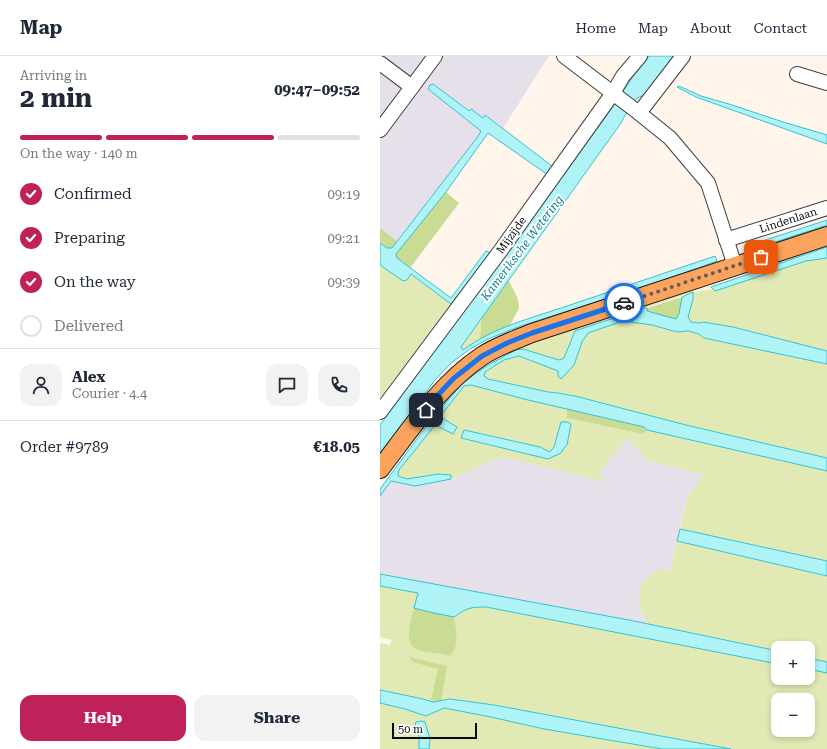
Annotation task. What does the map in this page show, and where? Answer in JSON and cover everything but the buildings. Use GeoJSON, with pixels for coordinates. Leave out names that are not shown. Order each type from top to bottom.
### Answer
{"type":"FeatureCollection","features":[{"type":"Feature","properties":{"kind":"main road"},"geometry":{"type":"LineString","coordinates":[[380,469],[435,398],[454,378],[482,356],[507,343],[532,333],[827,236]]}},
{"type":"Feature","properties":{"kind":"street"},"geometry":{"type":"LineString","coordinates":[[380,130],[435,56]]}},
{"type":"Feature","properties":{"kind":"street"},"geometry":{"type":"LineString","coordinates":[[564,56],[636,110],[670,138],[708,183],[735,266]]}},
{"type":"Feature","properties":{"kind":"street","name":"Mijzijde"},"geometry":{"type":"LineString","coordinates":[[380,412],[615,95],[623,76],[640,56]]}},
{"type":"Feature","properties":{"kind":"street"},"geometry":{"type":"LineString","coordinates":[[636,110],[683,56]]}},
{"type":"Feature","properties":{"kind":"street"},"geometry":{"type":"LineString","coordinates":[[380,63],[412,87]]}},
{"type":"Feature","properties":{"kind":"street"},"geometry":{"type":"LineString","coordinates":[[797,74],[827,83]]}},
{"type":"Feature","properties":{"kind":"street","name":"Lindenlaan"},"geometry":{"type":"LineString","coordinates":[[726,240],[827,208]]}},
{"type":"Feature","properties":{"kind":"shaded area"},"geometry":{"type":"Polygon","coordinates":[[[380,56],[549,56],[503,128],[486,115],[483,118],[471,110],[470,111],[433,84],[433,92],[481,130],[479,135],[397,241],[380,228],[380,56]]]}},
{"type":"Feature","properties":{"kind":"shaded area"},"geometry":{"type":"Polygon","coordinates":[[[628,438],[648,461],[705,475],[687,497],[670,572],[639,607],[648,624],[380,574],[380,496],[391,481],[415,486],[451,479],[498,458],[509,459],[607,481],[598,473],[628,438]]]}},
{"type":"Feature","properties":{"kind":"green space"},"geometry":{"type":"Polygon","coordinates":[[[446,192],[459,203],[410,268],[397,258],[396,254],[446,192]]]}},
{"type":"Feature","properties":{"kind":"green space"},"geometry":{"type":"Polygon","coordinates":[[[380,228],[397,241],[392,248],[387,248],[380,243],[380,228]]]}},
{"type":"Feature","properties":{"kind":"green space"},"geometry":{"type":"Polygon","coordinates":[[[490,254],[451,311],[415,354],[382,398],[380,396],[380,265],[403,281],[410,274],[451,304],[490,254]]]}},
{"type":"Feature","properties":{"kind":"green space"},"geometry":{"type":"Polygon","coordinates":[[[827,258],[827,351],[733,327],[703,322],[691,322],[688,317],[693,299],[693,292],[713,289],[806,261],[827,258]]]}},
{"type":"Feature","properties":{"kind":"green space"},"geometry":{"type":"Polygon","coordinates":[[[508,279],[518,299],[519,308],[510,325],[480,339],[481,319],[508,279]]]}},
{"type":"Feature","properties":{"kind":"green space"},"geometry":{"type":"Polygon","coordinates":[[[688,288],[693,292],[575,331],[564,358],[559,360],[523,349],[490,364],[462,384],[460,382],[482,365],[505,352],[688,288]]]}},
{"type":"Feature","properties":{"kind":"green space"},"geometry":{"type":"Polygon","coordinates":[[[682,297],[677,320],[647,311],[647,308],[682,297]]]}},
{"type":"Feature","properties":{"kind":"green space"},"geometry":{"type":"Polygon","coordinates":[[[481,319],[480,339],[463,350],[461,347],[481,319]]]}},
{"type":"Feature","properties":{"kind":"green space"},"geometry":{"type":"Polygon","coordinates":[[[623,321],[652,325],[677,332],[688,331],[699,334],[704,338],[827,364],[827,458],[686,425],[575,396],[548,392],[488,379],[484,376],[485,373],[504,360],[519,356],[559,371],[574,365],[582,342],[588,333],[623,321]]]}},
{"type":"Feature","properties":{"kind":"green space"},"geometry":{"type":"Polygon","coordinates":[[[471,385],[567,409],[567,418],[643,434],[647,430],[659,432],[827,471],[827,561],[680,529],[687,497],[704,475],[648,461],[628,438],[598,473],[609,482],[509,459],[498,458],[451,479],[450,475],[438,474],[407,479],[398,476],[399,470],[435,424],[453,434],[442,418],[442,414],[464,386],[471,385]],[[561,422],[554,447],[550,452],[540,447],[464,430],[461,438],[548,459],[561,453],[567,445],[561,422]]]}},
{"type":"Feature","properties":{"kind":"green space"},"geometry":{"type":"Polygon","coordinates":[[[567,409],[644,427],[647,430],[643,434],[567,418],[567,409]]]}},
{"type":"Feature","properties":{"kind":"green space"},"geometry":{"type":"Polygon","coordinates":[[[677,541],[827,576],[827,662],[815,659],[815,641],[771,641],[771,650],[648,624],[639,607],[641,584],[658,569],[670,572],[677,541]]]}},
{"type":"Feature","properties":{"kind":"green space"},"geometry":{"type":"Polygon","coordinates":[[[380,586],[418,593],[411,623],[410,642],[423,652],[438,653],[449,656],[455,623],[454,617],[469,609],[486,607],[771,663],[771,685],[815,685],[815,670],[827,673],[827,749],[731,749],[494,705],[450,699],[433,702],[380,690],[380,643],[390,645],[392,640],[380,637],[380,586]]]}},
{"type":"Feature","properties":{"kind":"green space"},"geometry":{"type":"Polygon","coordinates":[[[414,608],[454,617],[456,644],[455,649],[449,656],[424,652],[413,647],[409,639],[409,634],[410,622],[414,608]]]}},
{"type":"Feature","properties":{"kind":"green space"},"geometry":{"type":"Polygon","coordinates":[[[409,657],[447,666],[441,702],[431,700],[438,669],[413,662],[409,657]]]}},
{"type":"Feature","properties":{"kind":"green space"},"geometry":{"type":"Polygon","coordinates":[[[380,703],[426,716],[444,708],[544,729],[662,749],[429,749],[430,739],[425,722],[421,721],[419,749],[380,749],[380,703]]]}},
{"type":"Feature","properties":{"kind":"water","name":"Kameriksche Wetering"},"geometry":{"type":"Polygon","coordinates":[[[649,56],[673,56],[644,95],[637,98],[621,123],[461,347],[463,350],[487,335],[527,319],[715,256],[717,261],[518,327],[488,339],[470,349],[451,363],[435,380],[380,453],[380,425],[649,56]]]}},
{"type":"Feature","properties":{"kind":"water"},"geometry":{"type":"Polygon","coordinates":[[[433,84],[469,111],[471,109],[483,118],[485,115],[552,166],[548,175],[488,133],[446,192],[396,254],[397,258],[451,298],[486,251],[489,252],[490,254],[451,304],[411,274],[407,280],[403,281],[380,265],[380,243],[387,248],[392,248],[481,131],[428,89],[430,85],[433,84]]]}},
{"type":"Feature","properties":{"kind":"water"},"geometry":{"type":"Polygon","coordinates":[[[679,86],[701,96],[827,135],[827,144],[696,97],[677,87],[679,86]]]}},
{"type":"Feature","properties":{"kind":"water"},"geometry":{"type":"Polygon","coordinates":[[[827,220],[827,225],[748,251],[747,246],[827,220]]]}},
{"type":"Feature","properties":{"kind":"water"},"geometry":{"type":"Polygon","coordinates":[[[827,247],[827,258],[806,261],[715,291],[711,287],[827,247]]]}},
{"type":"Feature","properties":{"kind":"water"},"geometry":{"type":"Polygon","coordinates":[[[693,292],[693,299],[688,317],[691,322],[703,322],[733,327],[827,351],[827,364],[704,338],[699,334],[688,331],[677,332],[652,325],[623,321],[588,333],[582,342],[574,365],[561,379],[558,376],[558,371],[519,356],[504,360],[485,372],[484,376],[488,379],[548,392],[575,396],[686,425],[827,458],[827,471],[647,430],[644,427],[471,385],[464,386],[442,414],[442,418],[457,427],[453,434],[435,425],[399,470],[398,476],[407,479],[438,474],[451,475],[451,479],[415,486],[391,481],[380,496],[380,489],[431,420],[462,384],[490,364],[516,350],[523,349],[559,360],[564,358],[575,331],[644,308],[647,308],[647,311],[676,319],[679,314],[682,297],[693,292]]]}},
{"type":"Feature","properties":{"kind":"water"},"geometry":{"type":"Polygon","coordinates":[[[561,422],[571,424],[567,445],[561,453],[548,459],[461,438],[464,430],[540,447],[550,452],[554,447],[561,422]]]}},
{"type":"Feature","properties":{"kind":"water"},"geometry":{"type":"Polygon","coordinates":[[[680,529],[827,561],[827,576],[677,541],[680,529]]]}},
{"type":"Feature","properties":{"kind":"water"},"geometry":{"type":"Polygon","coordinates":[[[380,574],[629,620],[771,650],[771,663],[486,607],[469,609],[454,617],[414,608],[418,593],[380,586],[380,574]]]}},
{"type":"Feature","properties":{"kind":"water"},"geometry":{"type":"Polygon","coordinates":[[[815,659],[827,662],[827,673],[815,670],[815,659]]]}},
{"type":"Feature","properties":{"kind":"water"},"geometry":{"type":"Polygon","coordinates":[[[380,690],[433,702],[450,699],[494,705],[731,749],[662,749],[544,729],[444,708],[426,716],[380,703],[380,690]]]}},
{"type":"Feature","properties":{"kind":"water"},"geometry":{"type":"Polygon","coordinates":[[[416,722],[425,722],[430,739],[429,749],[419,749],[419,736],[414,729],[416,722]]]}},
{"type":"Feature","properties":{"kind":"way so far"},"geometry":{"type":"LineString","coordinates":[[624,303],[761,257]]}},
{"type":"Feature","properties":{"kind":"route"},"geometry":{"type":"LineString","coordinates":[[426,410],[454,378],[482,356],[507,343],[532,333],[624,303]]}}]}
